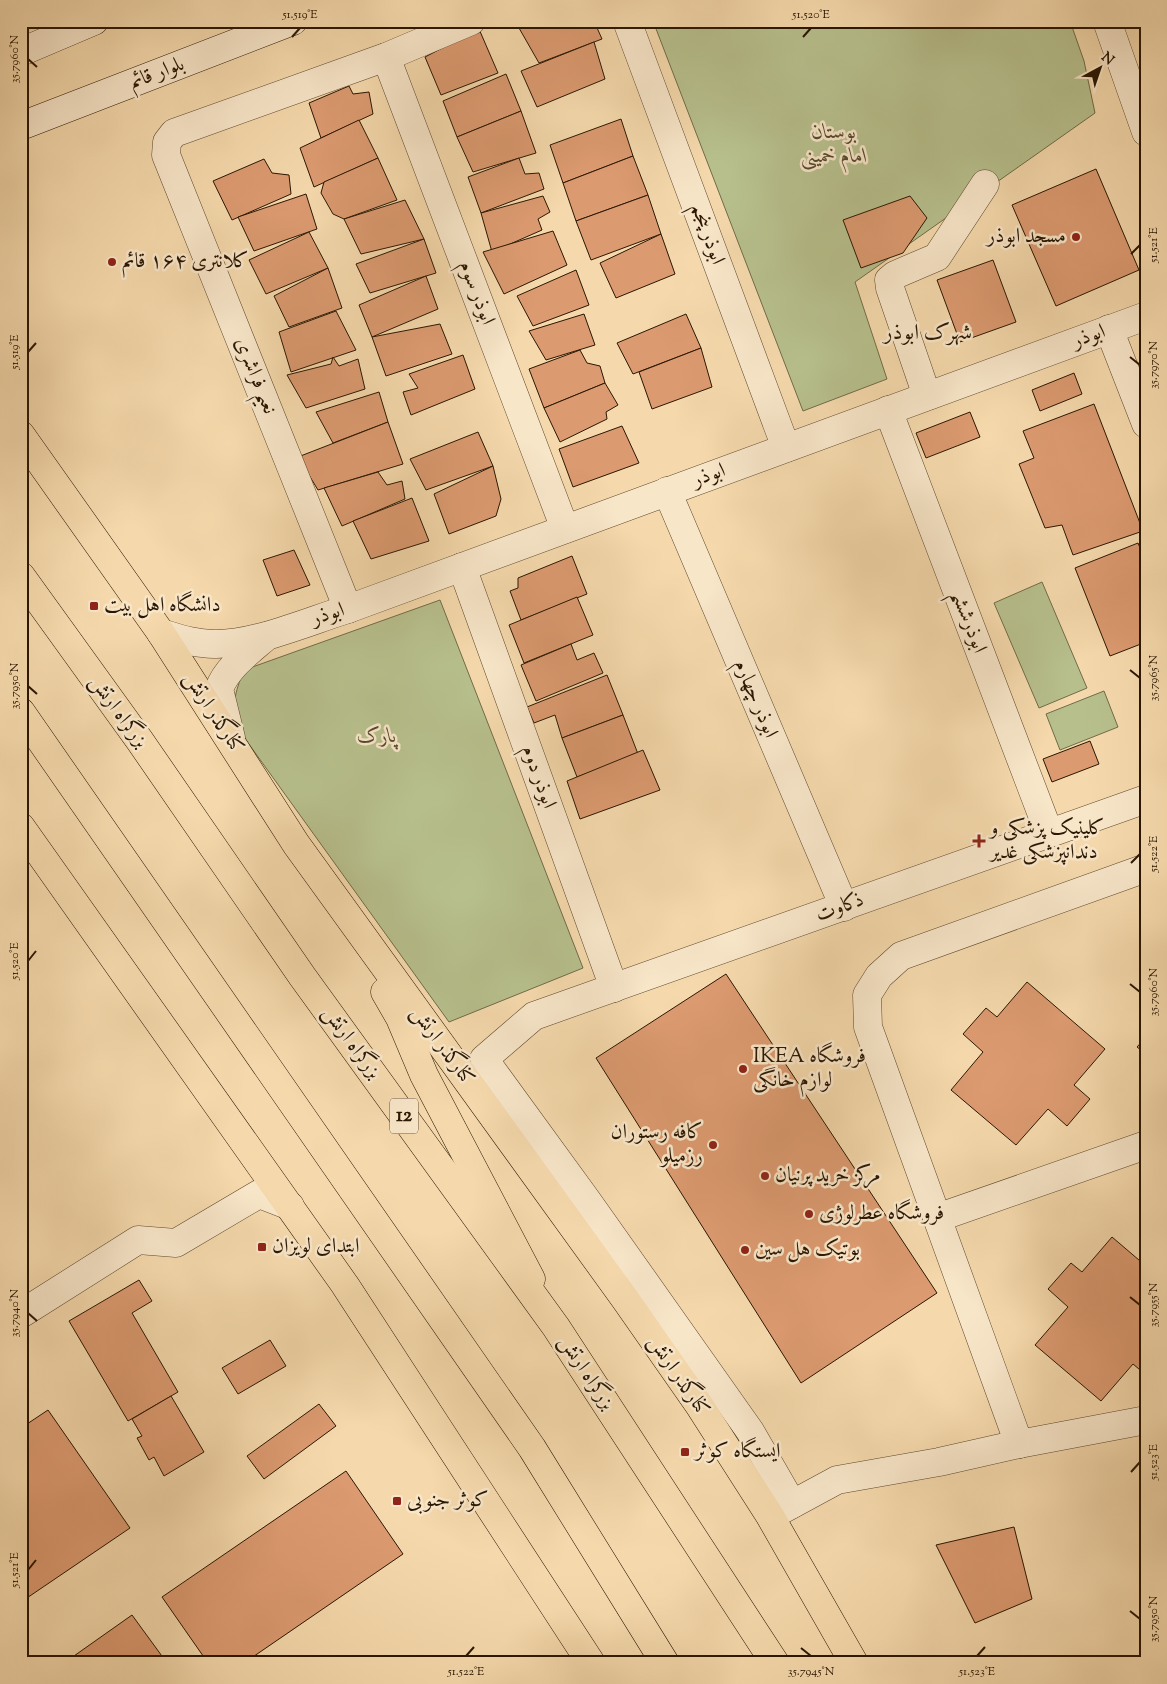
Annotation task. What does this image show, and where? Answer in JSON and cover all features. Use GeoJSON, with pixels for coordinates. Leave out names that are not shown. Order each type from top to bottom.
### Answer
{"type":"FeatureCollection","features":[{"type":"Feature","properties":{"kind":"main road","name":"کنارگذر ارتش"},"geometry":{"type":"LineString","coordinates":[[21,435],[161,633],[232,741],[296,844],[625,1299],[699,1405],[781,1510],[854,1663]]}},
{"type":"Feature","properties":{"kind":"main road","name":"بزرگراه ارتش"},"geometry":{"type":"LineString","coordinates":[[21,576],[140,741],[302,976],[556,1327],[775,1663]]}},
{"type":"Feature","properties":{"kind":"main road"},"geometry":{"type":"LineString","coordinates":[[21,712],[532,1448],[665,1663]]}},
{"type":"Feature","properties":{"kind":"main road"},"geometry":{"type":"LineString","coordinates":[[21,827],[345,1285],[591,1663]]}},
{"type":"Feature","properties":{"kind":"main road"},"geometry":{"type":"LineString","coordinates":[[296,844],[400,1018],[424,1075],[556,1327]]}},
{"type":"Feature","properties":{"kind":"street"},"geometry":{"type":"LineString","coordinates":[[21,52],[94,21]]}},
{"type":"Feature","properties":{"kind":"street","name":"بلوار قائم"},"geometry":{"type":"LineString","coordinates":[[21,126],[293,21]]}},
{"type":"Feature","properties":{"kind":"street"},"geometry":{"type":"LineString","coordinates":[[386,57],[471,21]]}},
{"type":"Feature","properties":{"kind":"street","name":"ابوذر پنجم"},"geometry":{"type":"LineString","coordinates":[[627,21],[786,448]]}},
{"type":"Feature","properties":{"kind":"street"},"geometry":{"type":"LineString","coordinates":[[1107,21],[1146,132]]}},
{"type":"Feature","properties":{"kind":"street","name":"نعیم فراشری"},"geometry":{"type":"LineString","coordinates":[[348,609],[166,155],[167,142],[174,132],[386,57]]}},
{"type":"Feature","properties":{"kind":"street","name":"ابوذر سوم"},"geometry":{"type":"LineString","coordinates":[[386,57],[565,529]]}},
{"type":"Feature","properties":{"kind":"street"},"geometry":{"type":"LineString","coordinates":[[926,396],[889,280],[895,275],[937,257],[985,184]]}},
{"type":"Feature","properties":{"kind":"street","name":"ابوذر"},"geometry":{"type":"LineString","coordinates":[[161,633],[191,642],[214,644],[244,641],[348,609],[1146,316]]}},
{"type":"Feature","properties":{"kind":"street"},"geometry":{"type":"LineString","coordinates":[[1109,329],[1146,424]]}},
{"type":"Feature","properties":{"kind":"street","name":"ابوذرششم"},"geometry":{"type":"LineString","coordinates":[[888,410],[1049,833]]}},
{"type":"Feature","properties":{"kind":"street","name":"ابوذر چهارم"},"geometry":{"type":"LineString","coordinates":[[667,492],[844,907]]}},
{"type":"Feature","properties":{"kind":"street","name":"ابوذر دوم"},"geometry":{"type":"LineString","coordinates":[[462,567],[614,988]]}},
{"type":"Feature","properties":{"kind":"street"},"geometry":{"type":"LineString","coordinates":[[232,741],[219,689],[222,682],[239,662],[270,634]]}},
{"type":"Feature","properties":{"kind":"street","name":"ذکاوت"},"geometry":{"type":"LineString","coordinates":[[781,1510],[750,1431],[586,1199],[484,1059],[534,1016],[1146,799]]}},
{"type":"Feature","properties":{"kind":"street"},"geometry":{"type":"LineString","coordinates":[[1019,1444],[868,1027],[867,995],[879,976],[901,956],[1146,868]]}},
{"type":"Feature","properties":{"kind":"street"},"geometry":{"type":"LineString","coordinates":[[937,1218],[1146,1145]]}},
{"type":"Feature","properties":{"kind":"street"},"geometry":{"type":"LineString","coordinates":[[21,1314],[138,1240],[176,1243],[259,1194],[290,1206]]}},
{"type":"Feature","properties":{"kind":"street"},"geometry":{"type":"LineString","coordinates":[[781,1510],[837,1480],[939,1462],[1019,1444],[1146,1420]]}},
{"type":"Feature","properties":{"kind":"green space","name":"بوستان امام خمینی"},"geometry":{"type":"Polygon","coordinates":[[[653,21],[1070,21],[1084,61],[1095,113],[855,282],[887,379],[803,411],[653,21]]]}},
{"type":"Feature","properties":{"kind":"green space"},"geometry":{"type":"Polygon","coordinates":[[[1042,582],[1087,688],[1039,708],[994,603],[1042,582]]]}},
{"type":"Feature","properties":{"kind":"green space","name":"پارک"},"geometry":{"type":"Polygon","coordinates":[[[440,600],[583,968],[449,1022],[238,729],[235,712],[236,693],[244,670],[440,600]]]}},
{"type":"Feature","properties":{"kind":"green space"},"geometry":{"type":"Polygon","coordinates":[[[1104,691],[1118,727],[1060,750],[1046,714],[1104,691]]]}},
{"type":"Feature","properties":{"kind":"building"},"geometry":{"type":"Polygon","coordinates":[[[515,21],[594,21],[602,39],[539,63],[515,21]]]}},
{"type":"Feature","properties":{"kind":"building"},"geometry":{"type":"Polygon","coordinates":[[[479,29],[498,73],[441,95],[425,57],[479,29]]]}},
{"type":"Feature","properties":{"kind":"building"},"geometry":{"type":"Polygon","coordinates":[[[594,42],[605,79],[537,107],[521,71],[594,42]]]}},
{"type":"Feature","properties":{"kind":"building"},"geometry":{"type":"Polygon","coordinates":[[[506,74],[521,111],[457,137],[443,101],[506,74]]]}},
{"type":"Feature","properties":{"kind":"building"},"geometry":{"type":"Polygon","coordinates":[[[349,86],[353,94],[369,92],[373,114],[321,138],[309,103],[349,86]]]}},
{"type":"Feature","properties":{"kind":"building"},"geometry":{"type":"Polygon","coordinates":[[[521,111],[536,153],[473,172],[457,137],[521,111]]]}},
{"type":"Feature","properties":{"kind":"building"},"geometry":{"type":"Polygon","coordinates":[[[621,119],[633,156],[563,183],[550,145],[621,119]]]}},
{"type":"Feature","properties":{"kind":"building"},"geometry":{"type":"Polygon","coordinates":[[[359,120],[378,158],[314,187],[300,148],[359,120]]]}},
{"type":"Feature","properties":{"kind":"building"},"geometry":{"type":"Polygon","coordinates":[[[633,156],[648,195],[576,221],[563,183],[633,156]]]}},
{"type":"Feature","properties":{"kind":"building"},"geometry":{"type":"Polygon","coordinates":[[[378,158],[397,200],[344,219],[333,214],[321,193],[324,182],[378,158]]]}},
{"type":"Feature","properties":{"kind":"building"},"geometry":{"type":"Polygon","coordinates":[[[519,158],[525,174],[539,173],[544,189],[481,213],[468,177],[519,158]]]}},
{"type":"Feature","properties":{"kind":"building"},"geometry":{"type":"Polygon","coordinates":[[[264,159],[272,173],[289,175],[291,194],[232,220],[213,181],[264,159]]]}},
{"type":"Feature","properties":{"kind":"building","name":"مسجد ابوذر"},"geometry":{"type":"Polygon","coordinates":[[[1096,169],[1139,270],[1056,306],[1012,205],[1096,169]]]}},
{"type":"Feature","properties":{"kind":"building"},"geometry":{"type":"Polygon","coordinates":[[[306,194],[317,229],[254,251],[238,217],[306,194]]]}},
{"type":"Feature","properties":{"kind":"building"},"geometry":{"type":"Polygon","coordinates":[[[648,195],[661,234],[591,260],[576,221],[648,195]]]}},
{"type":"Feature","properties":{"kind":"building"},"geometry":{"type":"Polygon","coordinates":[[[543,196],[550,212],[538,219],[542,230],[492,252],[481,213],[543,196]]]}},
{"type":"Feature","properties":{"kind":"building"},"geometry":{"type":"Polygon","coordinates":[[[910,196],[927,218],[903,253],[861,268],[843,220],[910,196]]]}},
{"type":"Feature","properties":{"kind":"building"},"geometry":{"type":"Polygon","coordinates":[[[405,200],[424,239],[361,254],[344,219],[405,200]]]}},
{"type":"Feature","properties":{"kind":"building"},"geometry":{"type":"Polygon","coordinates":[[[553,231],[567,265],[504,294],[483,252],[553,231]]]}},
{"type":"Feature","properties":{"kind":"building"},"geometry":{"type":"Polygon","coordinates":[[[309,232],[328,268],[266,294],[249,260],[309,232]]]}},
{"type":"Feature","properties":{"kind":"building"},"geometry":{"type":"Polygon","coordinates":[[[661,234],[675,274],[616,298],[600,263],[661,234]]]}},
{"type":"Feature","properties":{"kind":"building"},"geometry":{"type":"Polygon","coordinates":[[[424,239],[436,273],[370,293],[356,264],[424,239]]]}},
{"type":"Feature","properties":{"kind":"building"},"geometry":{"type":"Polygon","coordinates":[[[993,260],[1016,322],[960,342],[937,280],[993,260]]]}},
{"type":"Feature","properties":{"kind":"building"},"geometry":{"type":"Polygon","coordinates":[[[328,268],[342,308],[289,327],[274,296],[328,268]]]}},
{"type":"Feature","properties":{"kind":"building"},"geometry":{"type":"Polygon","coordinates":[[[576,270],[589,305],[533,326],[517,296],[576,270]]]}},
{"type":"Feature","properties":{"kind":"building"},"geometry":{"type":"Polygon","coordinates":[[[426,276],[438,309],[372,337],[359,305],[426,276]]]}},
{"type":"Feature","properties":{"kind":"building"},"geometry":{"type":"Polygon","coordinates":[[[336,311],[356,350],[291,372],[279,332],[336,311]]]}},
{"type":"Feature","properties":{"kind":"building"},"geometry":{"type":"Polygon","coordinates":[[[584,314],[595,345],[546,360],[529,331],[584,314]]]}},
{"type":"Feature","properties":{"kind":"building"},"geometry":{"type":"Polygon","coordinates":[[[686,314],[701,348],[633,374],[617,343],[686,314]]]}},
{"type":"Feature","properties":{"kind":"building"},"geometry":{"type":"Polygon","coordinates":[[[440,324],[452,354],[386,376],[372,337],[440,324]]]}},
{"type":"Feature","properties":{"kind":"building"},"geometry":{"type":"Polygon","coordinates":[[[701,348],[712,387],[652,409],[639,372],[701,348]]]}},
{"type":"Feature","properties":{"kind":"building"},"geometry":{"type":"Polygon","coordinates":[[[580,350],[587,363],[600,366],[605,383],[544,408],[529,369],[580,350]]]}},
{"type":"Feature","properties":{"kind":"building"},"geometry":{"type":"Polygon","coordinates":[[[463,355],[475,389],[411,415],[403,392],[418,388],[409,374],[463,355]]]}},
{"type":"Feature","properties":{"kind":"building"},"geometry":{"type":"Polygon","coordinates":[[[333,357],[339,366],[358,359],[365,389],[306,408],[287,375],[331,364],[333,357]]]}},
{"type":"Feature","properties":{"kind":"building"},"geometry":{"type":"Polygon","coordinates":[[[1074,373],[1082,394],[1040,411],[1032,390],[1074,373]]]}},
{"type":"Feature","properties":{"kind":"building"},"geometry":{"type":"Polygon","coordinates":[[[605,383],[618,405],[606,412],[607,419],[560,442],[544,408],[605,383]]]}},
{"type":"Feature","properties":{"kind":"building"},"geometry":{"type":"Polygon","coordinates":[[[379,392],[388,422],[333,443],[316,412],[379,392]]]}},
{"type":"Feature","properties":{"kind":"building"},"geometry":{"type":"Polygon","coordinates":[[[1094,404],[1143,531],[1073,555],[1062,525],[1045,528],[1019,464],[1034,458],[1023,431],[1094,404]]]}},
{"type":"Feature","properties":{"kind":"building"},"geometry":{"type":"Polygon","coordinates":[[[970,412],[980,437],[926,458],[916,433],[970,412]]]}},
{"type":"Feature","properties":{"kind":"building"},"geometry":{"type":"Polygon","coordinates":[[[388,422],[403,464],[318,490],[298,457],[388,422]]]}},
{"type":"Feature","properties":{"kind":"building"},"geometry":{"type":"Polygon","coordinates":[[[622,426],[639,463],[573,487],[559,449],[622,426]]]}},
{"type":"Feature","properties":{"kind":"building"},"geometry":{"type":"Polygon","coordinates":[[[478,432],[493,466],[426,490],[410,459],[478,432]]]}},
{"type":"Feature","properties":{"kind":"building"},"geometry":{"type":"Polygon","coordinates":[[[493,466],[501,499],[496,516],[449,534],[434,494],[493,466]]]}},
{"type":"Feature","properties":{"kind":"building"},"geometry":{"type":"Polygon","coordinates":[[[378,472],[387,485],[402,481],[405,499],[342,526],[324,488],[378,472]]]}},
{"type":"Feature","properties":{"kind":"building"},"geometry":{"type":"Polygon","coordinates":[[[412,498],[429,541],[371,559],[353,521],[412,498]]]}},
{"type":"Feature","properties":{"kind":"building"},"geometry":{"type":"Polygon","coordinates":[[[1138,543],[1146,562],[1146,642],[1110,656],[1075,568],[1138,543]]]}},
{"type":"Feature","properties":{"kind":"building"},"geometry":{"type":"Polygon","coordinates":[[[294,550],[310,585],[277,596],[263,560],[294,550]]]}},
{"type":"Feature","properties":{"kind":"building"},"geometry":{"type":"Polygon","coordinates":[[[572,556],[587,594],[521,620],[510,591],[518,588],[518,578],[572,556]]]}},
{"type":"Feature","properties":{"kind":"building"},"geometry":{"type":"Polygon","coordinates":[[[577,597],[593,635],[524,663],[509,625],[577,597]]]}},
{"type":"Feature","properties":{"kind":"building"},"geometry":{"type":"Polygon","coordinates":[[[571,644],[577,660],[594,653],[603,673],[536,701],[521,665],[571,644]]]}},
{"type":"Feature","properties":{"kind":"building"},"geometry":{"type":"Polygon","coordinates":[[[607,675],[623,715],[562,738],[555,715],[534,723],[527,707],[607,675]]]}},
{"type":"Feature","properties":{"kind":"building"},"geometry":{"type":"Polygon","coordinates":[[[623,715],[638,754],[577,777],[562,738],[623,715]]]}},
{"type":"Feature","properties":{"kind":"building"},"geometry":{"type":"Polygon","coordinates":[[[1090,741],[1099,764],[1052,782],[1043,759],[1090,741]]]}},
{"type":"Feature","properties":{"kind":"building"},"geometry":{"type":"Polygon","coordinates":[[[643,750],[660,790],[580,819],[567,781],[643,750]]]}},
{"type":"Feature","properties":{"kind":"building","name":"مرکز خرید پرنیان"},"geometry":{"type":"Polygon","coordinates":[[[726,974],[937,1293],[801,1383],[596,1058],[726,974]]]}},
{"type":"Feature","properties":{"kind":"building"},"geometry":{"type":"Polygon","coordinates":[[[1027,982],[1105,1049],[1074,1085],[1090,1099],[1067,1126],[1048,1109],[1016,1145],[951,1090],[983,1052],[963,1034],[986,1008],[997,1017],[1027,982]]]}},
{"type":"Feature","properties":{"kind":"building"},"geometry":{"type":"Polygon","coordinates":[[[1146,1037],[1146,1054],[1137,1047],[1146,1037]]]}},
{"type":"Feature","properties":{"kind":"building"},"geometry":{"type":"Polygon","coordinates":[[[1112,1237],[1146,1266],[1146,1375],[1133,1364],[1101,1401],[1035,1345],[1068,1307],[1048,1289],[1071,1263],[1082,1272],[1112,1237]]]}},
{"type":"Feature","properties":{"kind":"building"},"geometry":{"type":"Polygon","coordinates":[[[139,1280],[152,1301],[132,1313],[178,1392],[128,1421],[69,1321],[139,1280]]]}},
{"type":"Feature","properties":{"kind":"building"},"geometry":{"type":"Polygon","coordinates":[[[270,1340],[286,1366],[238,1394],[222,1368],[270,1340]]]}},
{"type":"Feature","properties":{"kind":"building"},"geometry":{"type":"Polygon","coordinates":[[[171,1396],[204,1452],[164,1476],[154,1457],[149,1460],[137,1438],[142,1436],[132,1419],[171,1396]]]}},
{"type":"Feature","properties":{"kind":"building"},"geometry":{"type":"Polygon","coordinates":[[[319,1404],[336,1426],[264,1479],[247,1456],[319,1404]]]}},
{"type":"Feature","properties":{"kind":"building"},"geometry":{"type":"Polygon","coordinates":[[[48,1410],[130,1528],[21,1602],[21,1428],[48,1410]]]}},
{"type":"Feature","properties":{"kind":"building"},"geometry":{"type":"Polygon","coordinates":[[[346,1471],[403,1554],[244,1663],[208,1663],[162,1597],[346,1471]]]}},
{"type":"Feature","properties":{"kind":"building"},"geometry":{"type":"Polygon","coordinates":[[[1014,1527],[1032,1599],[975,1623],[936,1545],[1014,1527]]]}},
{"type":"Feature","properties":{"kind":"building"},"geometry":{"type":"Polygon","coordinates":[[[132,1615],[167,1663],[64,1663],[132,1615]]]}},
{"type":"Feature","properties":{"kind":"place","name":"مسجد ابوذر"},"geometry":{"type":"Point","coordinates":[1076,237]}},
{"type":"Feature","properties":{"kind":"place","name":"کلانتری ۱۶۴ قائم"},"geometry":{"type":"Point","coordinates":[112,262]}},
{"type":"Feature","properties":{"kind":"place","name":"دانشگاه اهل بیت"},"geometry":{"type":"Point","coordinates":[94,606]}},
{"type":"Feature","properties":{"kind":"place","name":"کلینیک پزشکی و دندانپزشکی غدیر"},"geometry":{"type":"Point","coordinates":[979,841]}},
{"type":"Feature","properties":{"kind":"place","name":"IKEA فروشگاه لوازم خانگی"},"geometry":{"type":"Point","coordinates":[743,1069]}},
{"type":"Feature","properties":{"kind":"place","name":"کافه رستوران رزمیلو"},"geometry":{"type":"Point","coordinates":[713,1145]}},
{"type":"Feature","properties":{"kind":"place","name":"مرکز خرید پرنیان"},"geometry":{"type":"Point","coordinates":[765,1176]}},
{"type":"Feature","properties":{"kind":"place","name":"فروشگاه عطرلوژی"},"geometry":{"type":"Point","coordinates":[809,1214]}},
{"type":"Feature","properties":{"kind":"place","name":"ابتدای لویزان"},"geometry":{"type":"Point","coordinates":[262,1247]}},
{"type":"Feature","properties":{"kind":"place","name":"بوتیک هل سین"},"geometry":{"type":"Point","coordinates":[745,1250]}},
{"type":"Feature","properties":{"kind":"place","name":"ایستگاه کوثر"},"geometry":{"type":"Point","coordinates":[685,1452]}},
{"type":"Feature","properties":{"kind":"place","name":"کوثر جنوبی"},"geometry":{"type":"Point","coordinates":[397,1501]}},
{"type":"Feature","properties":{"kind":"district","name":"شهرک ابوذر"},"geometry":{"type":"Point","coordinates":[928,334]}}]}
